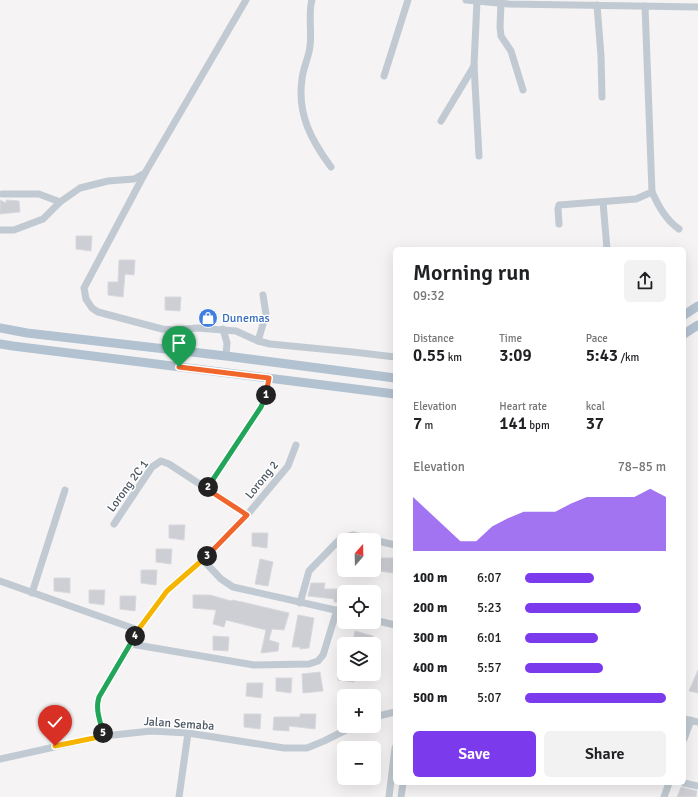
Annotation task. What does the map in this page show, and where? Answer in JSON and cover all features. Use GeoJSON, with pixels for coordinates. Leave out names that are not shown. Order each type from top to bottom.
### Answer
{"type":"FeatureCollection","features":[{"type":"Feature","properties":{"kind":"main road"},"geometry":{"type":"LineString","coordinates":[[686,314],[698,306]]}},
{"type":"Feature","properties":{"kind":"main road"},"geometry":{"type":"LineString","coordinates":[[686,333],[698,325]]}},
{"type":"Feature","properties":{"kind":"main road"},"geometry":{"type":"LineString","coordinates":[[0,328],[27,333],[226,356],[393,378]]}},
{"type":"Feature","properties":{"kind":"main road"},"geometry":{"type":"LineString","coordinates":[[0,344],[393,394]]}},
{"type":"Feature","properties":{"kind":"street"},"geometry":{"type":"LineString","coordinates":[[246,0],[145,173],[84,288],[86,299],[92,308],[98,312],[162,330],[197,328],[223,329],[236,331],[258,341],[270,344],[353,352],[393,358]]}},
{"type":"Feature","properties":{"kind":"street"},"geometry":{"type":"LineString","coordinates":[[312,0],[310,48],[302,79],[301,108],[311,137],[331,166]]}},
{"type":"Feature","properties":{"kind":"street"},"geometry":{"type":"LineString","coordinates":[[384,76],[408,0]]}},
{"type":"Feature","properties":{"kind":"street"},"geometry":{"type":"LineString","coordinates":[[466,0],[597,5],[632,3],[645,6],[698,7]]}},
{"type":"Feature","properties":{"kind":"street"},"geometry":{"type":"LineString","coordinates":[[477,1],[474,66],[479,156]]}},
{"type":"Feature","properties":{"kind":"street"},"geometry":{"type":"LineString","coordinates":[[507,2],[500,27],[501,36],[512,52],[523,90]]}},
{"type":"Feature","properties":{"kind":"street"},"geometry":{"type":"LineString","coordinates":[[597,5],[601,56],[602,97]]}},
{"type":"Feature","properties":{"kind":"street"},"geometry":{"type":"LineString","coordinates":[[645,6],[652,192],[662,212],[672,224],[679,229]]}},
{"type":"Feature","properties":{"kind":"street"},"geometry":{"type":"LineString","coordinates":[[441,121],[474,66]]}},
{"type":"Feature","properties":{"kind":"street"},"geometry":{"type":"LineString","coordinates":[[0,230],[14,230],[43,219],[60,202],[80,188],[108,181],[134,178],[145,173]]}},
{"type":"Feature","properties":{"kind":"street"},"geometry":{"type":"LineString","coordinates":[[559,224],[559,205],[636,199],[652,192]]}},
{"type":"Feature","properties":{"kind":"street"},"geometry":{"type":"LineString","coordinates":[[2,194],[39,194],[60,202]]}},
{"type":"Feature","properties":{"kind":"street"},"geometry":{"type":"LineString","coordinates":[[603,202],[607,247]]}},
{"type":"Feature","properties":{"kind":"street"},"geometry":{"type":"LineString","coordinates":[[258,341],[266,314],[263,295]]}},
{"type":"Feature","properties":{"kind":"street"},"geometry":{"type":"LineString","coordinates":[[223,329],[227,343],[226,356]]}},
{"type":"Feature","properties":{"kind":"street"},"geometry":{"type":"LineString","coordinates":[[247,515],[207,489],[261,407],[266,396],[269,378]]}},
{"type":"Feature","properties":{"kind":"street","name":"Lorong 2"},"geometry":{"type":"LineString","coordinates":[[104,736],[97,709],[97,703],[138,630],[167,591],[203,560],[247,515],[288,466],[296,446]]}},
{"type":"Feature","properties":{"kind":"street","name":"Lorong 2C 1"},"geometry":{"type":"LineString","coordinates":[[114,524],[152,467],[161,461],[169,464],[207,489]]}},
{"type":"Feature","properties":{"kind":"street"},"geometry":{"type":"LineString","coordinates":[[32,593],[65,490]]}},
{"type":"Feature","properties":{"kind":"street"},"geometry":{"type":"LineString","coordinates":[[300,603],[309,571],[337,542]]}},
{"type":"Feature","properties":{"kind":"street"},"geometry":{"type":"LineString","coordinates":[[381,542],[393,545]]}},
{"type":"Feature","properties":{"kind":"street"},"geometry":{"type":"LineString","coordinates":[[203,560],[221,579],[233,587],[337,610]]}},
{"type":"Feature","properties":{"kind":"street"},"geometry":{"type":"LineString","coordinates":[[0,581],[138,630]]}},
{"type":"Feature","properties":{"kind":"street"},"geometry":{"type":"LineString","coordinates":[[131,644],[254,665],[309,664],[318,660],[323,655],[337,619]]}},
{"type":"Feature","properties":{"kind":"street"},"geometry":{"type":"LineString","coordinates":[[381,622],[393,625]]}},
{"type":"Feature","properties":{"kind":"street"},"geometry":{"type":"LineString","coordinates":[[381,715],[393,712]]}},
{"type":"Feature","properties":{"kind":"street"},"geometry":{"type":"LineString","coordinates":[[686,734],[691,720]]}},
{"type":"Feature","properties":{"kind":"street","name":"Jalan Semaba"},"geometry":{"type":"LineString","coordinates":[[0,759],[104,736],[151,731],[188,733],[284,748],[307,748],[340,733]]}},
{"type":"Feature","properties":{"kind":"street"},"geometry":{"type":"LineString","coordinates":[[179,797],[188,733]]}},
{"type":"Feature","properties":{"kind":"street"},"geometry":{"type":"LineString","coordinates":[[389,797],[393,764]]}},
{"type":"Feature","properties":{"kind":"street"},"geometry":{"type":"LineString","coordinates":[[686,783],[698,786]]}},
{"type":"Feature","properties":{"kind":"street"},"geometry":{"type":"LineString","coordinates":[[401,797],[403,785]]}},
{"type":"Feature","properties":{"kind":"street"},"geometry":{"type":"LineString","coordinates":[[664,797],[668,785]]}},
{"type":"Feature","properties":{"kind":"building"},"geometry":{"type":"Polygon","coordinates":[[[0,200],[6,203],[6,200],[19,201],[20,212],[0,214],[0,200]]]}},
{"type":"Feature","properties":{"kind":"building"},"geometry":{"type":"Polygon","coordinates":[[[76,236],[92,236],[91,251],[76,249],[76,236]]]}},
{"type":"Feature","properties":{"kind":"building"},"geometry":{"type":"Polygon","coordinates":[[[119,260],[135,260],[134,275],[125,274],[123,297],[108,295],[108,282],[118,282],[119,260]]]}},
{"type":"Feature","properties":{"kind":"building"},"geometry":{"type":"Polygon","coordinates":[[[165,297],[181,297],[180,311],[165,310],[165,297]]]}},
{"type":"Feature","properties":{"kind":"building"},"geometry":{"type":"Polygon","coordinates":[[[169,525],[185,525],[184,540],[169,538],[169,525]]]}},
{"type":"Feature","properties":{"kind":"building"},"geometry":{"type":"Polygon","coordinates":[[[252,533],[268,533],[267,548],[252,546],[252,533]]]}},
{"type":"Feature","properties":{"kind":"building"},"geometry":{"type":"Polygon","coordinates":[[[156,549],[172,549],[171,564],[156,562],[156,549]]]}},
{"type":"Feature","properties":{"kind":"building"},"geometry":{"type":"Polygon","coordinates":[[[381,558],[393,558],[393,573],[381,571],[381,558]]]}},
{"type":"Feature","properties":{"kind":"building"},"geometry":{"type":"Polygon","coordinates":[[[260,559],[273,562],[268,586],[255,584],[260,559]]]}},
{"type":"Feature","properties":{"kind":"building"},"geometry":{"type":"Polygon","coordinates":[[[141,570],[157,570],[156,585],[141,583],[141,570]]]}},
{"type":"Feature","properties":{"kind":"building"},"geometry":{"type":"Polygon","coordinates":[[[54,578],[70,578],[70,593],[54,591],[54,578]]]}},
{"type":"Feature","properties":{"kind":"building"},"geometry":{"type":"Polygon","coordinates":[[[311,583],[325,583],[324,589],[337,589],[337,602],[334,602],[334,599],[308,596],[311,583]]]}},
{"type":"Feature","properties":{"kind":"building"},"geometry":{"type":"Polygon","coordinates":[[[89,590],[105,590],[104,605],[89,603],[89,590]]]}},
{"type":"Feature","properties":{"kind":"building"},"geometry":{"type":"Polygon","coordinates":[[[193,595],[210,595],[289,613],[284,630],[272,629],[269,640],[279,643],[278,651],[261,653],[266,630],[226,620],[224,627],[213,624],[216,610],[193,608],[193,595]]]}},
{"type":"Feature","properties":{"kind":"building"},"geometry":{"type":"Polygon","coordinates":[[[120,596],[136,596],[135,611],[120,609],[120,596]]]}},
{"type":"Feature","properties":{"kind":"building"},"geometry":{"type":"Polygon","coordinates":[[[298,615],[314,618],[309,648],[300,649],[300,647],[292,647],[298,615]]]}},
{"type":"Feature","properties":{"kind":"building"},"geometry":{"type":"Polygon","coordinates":[[[355,631],[373,636],[373,637],[354,637],[355,631]]]}},
{"type":"Feature","properties":{"kind":"building"},"geometry":{"type":"Polygon","coordinates":[[[213,636],[229,637],[228,651],[213,650],[213,636]]]}},
{"type":"Feature","properties":{"kind":"building"},"geometry":{"type":"Polygon","coordinates":[[[698,670],[698,693],[689,691],[698,670]]]}},
{"type":"Feature","properties":{"kind":"building"},"geometry":{"type":"Polygon","coordinates":[[[320,672],[323,691],[303,693],[302,674],[320,672]]]}},
{"type":"Feature","properties":{"kind":"building"},"geometry":{"type":"Polygon","coordinates":[[[276,678],[292,678],[291,693],[276,691],[276,678]]]}},
{"type":"Feature","properties":{"kind":"building"},"geometry":{"type":"Polygon","coordinates":[[[247,683],[263,683],[262,698],[246,696],[247,683]]]}},
{"type":"Feature","properties":{"kind":"building"},"geometry":{"type":"Polygon","coordinates":[[[244,714],[261,714],[260,729],[244,727],[244,714]]]}},
{"type":"Feature","properties":{"kind":"building"},"geometry":{"type":"Polygon","coordinates":[[[300,714],[316,714],[315,729],[289,726],[289,731],[273,730],[274,717],[300,717],[300,714]]]}},
{"type":"Feature","properties":{"kind":"building"},"geometry":{"type":"Polygon","coordinates":[[[681,787],[697,791],[696,797],[677,797],[681,787]]]}},
{"type":"Feature","properties":{"kind":"place","name":"Dunemas"},"geometry":{"type":"Point","coordinates":[208,318]}},
{"type":"Feature","properties":{"kind":"route"},"geometry":{"type":"LineString","coordinates":[[55,746],[104,736],[97,709],[97,703],[138,630],[167,591],[203,560],[247,515],[207,489],[261,407],[266,396],[269,378],[179,367]]}}]}
